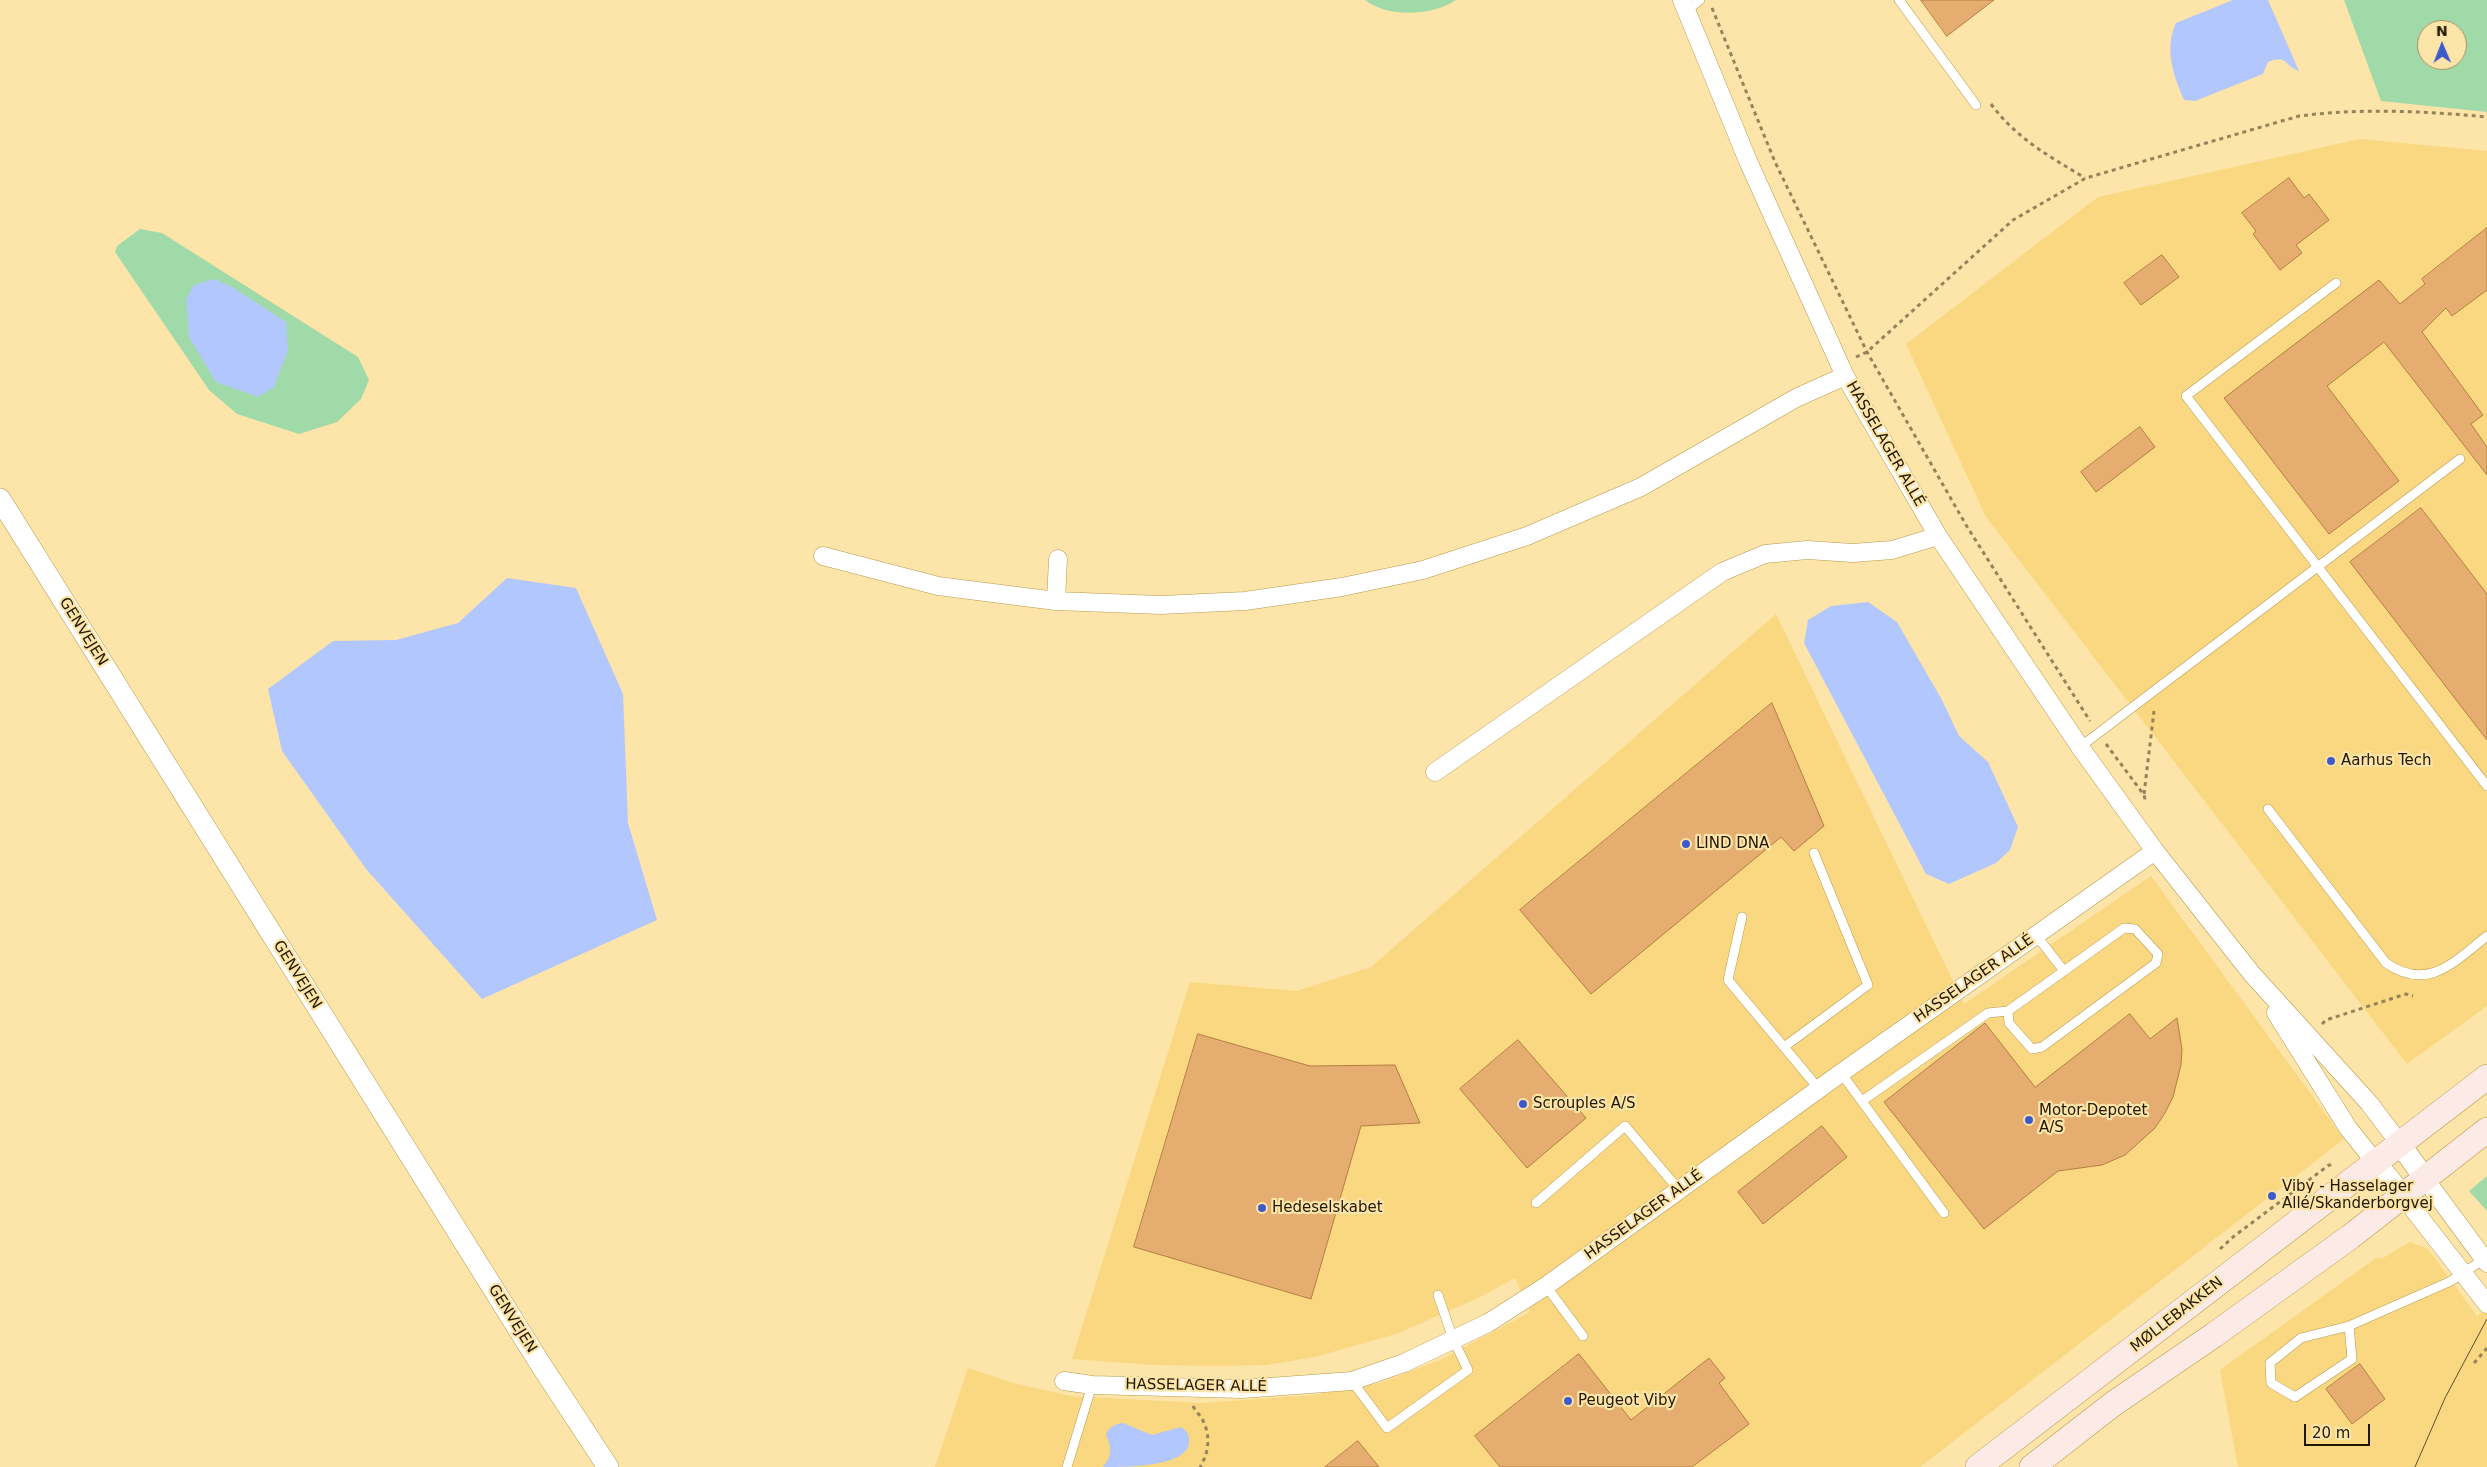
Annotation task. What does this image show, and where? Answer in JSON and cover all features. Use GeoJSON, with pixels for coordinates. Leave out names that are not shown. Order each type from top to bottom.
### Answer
{"type":"FeatureCollection","features":[{"type":"Feature","properties":{"kind":"main road","name":"MØLLEBAKKEN"},"geometry":{"type":"LineString","coordinates":[[1978,1467],[2487,1077]]}},
{"type":"Feature","properties":{"kind":"main road"},"geometry":{"type":"LineString","coordinates":[[2032,1467],[2113,1404],[2221,1330],[2403,1196],[2487,1130]]}},
{"type":"Feature","properties":{"kind":"street","name":"HASSELAGER ALLÉ"},"geometry":{"type":"LineString","coordinates":[[1690,4],[1748,161],[1842,370],[1938,536],[2080,747],[2155,851],[2252,974],[2369,1103],[2425,1179]]}},
{"type":"Feature","properties":{"kind":"street"},"geometry":{"type":"LineString","coordinates":[[823,556],[938,586],[1056,601],[1161,605],[1245,601],[1342,587],[1423,570],[1527,536],[1641,488],[1842,370]]}},
{"type":"Feature","properties":{"kind":"street","name":"GENVEJEN"},"geometry":{"type":"LineString","coordinates":[[0,499],[541,1365],[606,1461]]}},
{"type":"Feature","properties":{"kind":"street"},"geometry":{"type":"LineString","coordinates":[[1435,772],[1722,572],[1766,554],[1807,550],[1853,553],[1892,550],[1938,536]]}},
{"type":"Feature","properties":{"kind":"street"},"geometry":{"type":"LineString","coordinates":[[1056,601],[1058,559]]}},
{"type":"Feature","properties":{"kind":"street","name":"HASSELAGER ALLÉ"},"geometry":{"type":"LineString","coordinates":[[1064,1381],[1092,1385],[1242,1389],[1352,1381],[1404,1363],[1488,1323],[1546,1286],[1841,1073],[2155,851]]}},
{"type":"Feature","properties":{"kind":"street","name":"HASSELAGER ALLÉ"},"geometry":{"type":"LineString","coordinates":[[2252,974],[2348,1128],[2403,1196]]}},
{"type":"Feature","properties":{"kind":"street"},"geometry":{"type":"LineString","coordinates":[[2425,1179],[2485,1261]]}},
{"type":"Feature","properties":{"kind":"street"},"geometry":{"type":"LineString","coordinates":[[2403,1196],[2487,1304]]}},
{"type":"Feature","properties":{"kind":"lane"},"geometry":{"type":"LineString","coordinates":[[1899,0],[1976,105]]}},
{"type":"Feature","properties":{"kind":"lane"},"geometry":{"type":"LineString","coordinates":[[2336,283],[2186,396],[2487,786]]}},
{"type":"Feature","properties":{"kind":"lane"},"geometry":{"type":"LineString","coordinates":[[2080,747],[2460,460]]}},
{"type":"Feature","properties":{"kind":"lane"},"geometry":{"type":"LineString","coordinates":[[2268,809],[2386,963],[2399,972],[2416,976],[2432,974],[2448,967],[2487,936]]}},
{"type":"Feature","properties":{"kind":"lane"},"geometry":{"type":"LineString","coordinates":[[1784,1047],[1868,985],[1814,853]]}},
{"type":"Feature","properties":{"kind":"lane"},"geometry":{"type":"LineString","coordinates":[[1742,918],[1728,980],[1819,1089]]}},
{"type":"Feature","properties":{"kind":"lane"},"geometry":{"type":"LineString","coordinates":[[1862,1101],[1988,1013],[2008,1011],[2124,928],[2135,929],[2158,954],[2156,963],[2042,1047],[2032,1049],[2009,1023],[2008,1011]]}},
{"type":"Feature","properties":{"kind":"lane"},"geometry":{"type":"LineString","coordinates":[[2036,935],[2064,971]]}},
{"type":"Feature","properties":{"kind":"lane"},"geometry":{"type":"LineString","coordinates":[[1841,1073],[1944,1213]]}},
{"type":"Feature","properties":{"kind":"lane"},"geometry":{"type":"LineString","coordinates":[[1536,1203],[1625,1126],[1679,1190]]}},
{"type":"Feature","properties":{"kind":"lane"},"geometry":{"type":"LineString","coordinates":[[2349,1326],[2352,1359],[2295,1397],[2271,1382],[2270,1363],[2301,1338],[2349,1326],[2451,1281],[2463,1272],[2485,1261]]}},
{"type":"Feature","properties":{"kind":"lane"},"geometry":{"type":"LineString","coordinates":[[1546,1286],[1583,1336]]}},
{"type":"Feature","properties":{"kind":"lane"},"geometry":{"type":"LineString","coordinates":[[1352,1381],[1387,1428],[1468,1370],[1453,1339],[1438,1295]]}},
{"type":"Feature","properties":{"kind":"lane"},"geometry":{"type":"LineString","coordinates":[[1067,1467],[1092,1385]]}},
{"type":"Feature","properties":{"kind":"path"},"geometry":{"type":"LineString","coordinates":[[1709,0],[1775,162],[1867,352],[1966,525],[2098,734],[2144,794]]}},
{"type":"Feature","properties":{"kind":"path"},"geometry":{"type":"LineString","coordinates":[[1976,105],[1986,97],[2006,125],[2046,154],[2086,178]]}},
{"type":"Feature","properties":{"kind":"path"},"geometry":{"type":"LineString","coordinates":[[1842,370],[1867,352],[2013,220],[2086,178],[2300,116],[2323,113],[2420,111],[2487,117]]}},
{"type":"Feature","properties":{"kind":"path"},"geometry":{"type":"LineString","coordinates":[[2146,804],[2144,794],[2157,690]]}},
{"type":"Feature","properties":{"kind":"path"},"geometry":{"type":"LineString","coordinates":[[2308,1036],[2326,1020],[2406,994],[2413,996]]}},
{"type":"Feature","properties":{"kind":"path"},"geometry":{"type":"LineString","coordinates":[[2474,1363],[2487,1348]]}},
{"type":"Feature","properties":{"kind":"path"},"geometry":{"type":"LineString","coordinates":[[1191,1388],[1192,1401],[1204,1422],[1208,1435],[1205,1458],[1200,1467]]}},
{"type":"Feature","properties":{"kind":"shaded area","name":"Aarhus Tech"},"geometry":{"type":"Polygon","coordinates":[[[2360,139],[2487,151],[2487,1006],[2407,1064],[1986,517],[1906,344],[2098,197],[2360,139]]]}},
{"type":"Feature","properties":{"kind":"shaded area"},"geometry":{"type":"Polygon","coordinates":[[[1776,614],[1964,1004],[2151,876],[2344,1139],[1920,1467],[935,1467],[968,1368],[1017,1384],[1071,1396],[1201,1403],[1314,1395],[1380,1383],[1440,1360],[1530,1312],[1515,1278],[1480,1297],[1399,1333],[1315,1357],[1266,1365],[1217,1366],[1154,1365],[1072,1359],[1190,982],[1297,991],[1371,967],[1776,614]]]}},
{"type":"Feature","properties":{"kind":"shaded area"},"geometry":{"type":"Polygon","coordinates":[[[2410,1242],[2428,1249],[2477,1316],[2487,1308],[2487,1467],[2238,1467],[2220,1370],[2376,1258],[2383,1258],[2410,1242]]]}},
{"type":"Feature","properties":{"kind":"green space"},"geometry":{"type":"Polygon","coordinates":[[[1365,0],[1456,0],[1435,9],[1410,13],[1386,10],[1365,0]]]}},
{"type":"Feature","properties":{"kind":"green space"},"geometry":{"type":"Polygon","coordinates":[[[2344,0],[2487,0],[2487,112],[2381,101],[2344,0]]]}},
{"type":"Feature","properties":{"kind":"green space"},"geometry":{"type":"Polygon","coordinates":[[[140,229],[162,233],[358,357],[369,380],[361,399],[337,422],[299,434],[237,414],[209,390],[115,252],[117,246],[140,229]]]}},
{"type":"Feature","properties":{"kind":"green space"},"geometry":{"type":"Polygon","coordinates":[[[2487,1176],[2487,1211],[2469,1191],[2487,1176]]]}},
{"type":"Feature","properties":{"kind":"water"},"geometry":{"type":"Polygon","coordinates":[[[2233,0],[2268,0],[2299,71],[2283,60],[2274,60],[2268,62],[2263,74],[2195,101],[2184,100],[2171,62],[2172,33],[2176,23],[2233,0]]]}},
{"type":"Feature","properties":{"kind":"water"},"geometry":{"type":"Polygon","coordinates":[[[214,279],[232,287],[286,322],[288,350],[274,387],[258,397],[216,382],[189,337],[186,299],[194,285],[214,279]]]}},
{"type":"Feature","properties":{"kind":"water"},"geometry":{"type":"Polygon","coordinates":[[[507,578],[576,588],[623,694],[628,823],[657,920],[482,999],[366,869],[282,751],[268,689],[333,641],[396,640],[458,623],[507,578]]]}},
{"type":"Feature","properties":{"kind":"water"},"geometry":{"type":"Polygon","coordinates":[[[1868,602],[1897,622],[1942,700],[1959,736],[1988,762],[2018,827],[2010,850],[1996,863],[1949,884],[1926,874],[1804,643],[1808,620],[1831,606],[1868,602]]]}},
{"type":"Feature","properties":{"kind":"water"},"geometry":{"type":"Polygon","coordinates":[[[1123,1423],[1152,1435],[1181,1427],[1188,1434],[1189,1443],[1185,1451],[1178,1457],[1167,1461],[1140,1466],[1103,1467],[1110,1452],[1107,1432],[1112,1426],[1123,1423]]]}},
{"type":"Feature","properties":{"kind":"building"},"geometry":{"type":"Polygon","coordinates":[[[1921,0],[1994,0],[1947,36],[1921,0]]]}},
{"type":"Feature","properties":{"kind":"building"},"geometry":{"type":"Polygon","coordinates":[[[2289,178],[2304,198],[2309,194],[2329,220],[2296,245],[2302,253],[2280,270],[2253,234],[2256,231],[2242,213],[2289,178]]]}},
{"type":"Feature","properties":{"kind":"building"},"geometry":{"type":"Polygon","coordinates":[[[2487,228],[2487,290],[2452,316],[2446,308],[2422,332],[2483,415],[2471,424],[2487,447],[2487,475],[2384,342],[2327,386],[2399,481],[2329,534],[2224,398],[2379,280],[2400,304],[2425,284],[2422,279],[2487,228]]]}},
{"type":"Feature","properties":{"kind":"building"},"geometry":{"type":"Polygon","coordinates":[[[2162,255],[2179,277],[2141,305],[2124,283],[2162,255]]]}},
{"type":"Feature","properties":{"kind":"building"},"geometry":{"type":"Polygon","coordinates":[[[2140,427],[2155,447],[2096,492],[2081,472],[2140,427]]]}},
{"type":"Feature","properties":{"kind":"building"},"geometry":{"type":"Polygon","coordinates":[[[2421,508],[2487,594],[2487,740],[2350,562],[2421,508]]]}},
{"type":"Feature","properties":{"kind":"building","name":"LIND DNA"},"geometry":{"type":"Polygon","coordinates":[[[1772,703],[1824,826],[1794,851],[1781,837],[1591,994],[1520,910],[1772,703]]]}},
{"type":"Feature","properties":{"kind":"building","name":"Motor-Depotet A/S"},"geometry":{"type":"Polygon","coordinates":[[[2130,1014],[2150,1039],[2177,1018],[2182,1049],[2181,1065],[2173,1097],[2155,1128],[2125,1155],[2102,1165],[2058,1171],[1984,1229],[1884,1102],[1985,1023],[2035,1087],[2130,1014]]]}},
{"type":"Feature","properties":{"kind":"building"},"geometry":{"type":"Polygon","coordinates":[[[1198,1034],[1310,1066],[1395,1065],[1420,1123],[1361,1126],[1311,1299],[1134,1247],[1198,1034]]]}},
{"type":"Feature","properties":{"kind":"building","name":"Scrouples A/S"},"geometry":{"type":"Polygon","coordinates":[[[1518,1040],[1586,1118],[1527,1168],[1460,1089],[1518,1040]]]}},
{"type":"Feature","properties":{"kind":"building"},"geometry":{"type":"Polygon","coordinates":[[[1822,1126],[1847,1157],[1763,1224],[1738,1192],[1822,1126]]]}},
{"type":"Feature","properties":{"kind":"building","name":"Peugeot Viby"},"geometry":{"type":"Polygon","coordinates":[[[1579,1354],[1631,1420],[1709,1358],[1725,1378],[1719,1383],[1749,1424],[1692,1467],[1500,1467],[1475,1436],[1579,1354]]]}},
{"type":"Feature","properties":{"kind":"building"},"geometry":{"type":"Polygon","coordinates":[[[2360,1364],[2385,1399],[2352,1424],[2326,1389],[2360,1364]]]}},
{"type":"Feature","properties":{"kind":"building"},"geometry":{"type":"Polygon","coordinates":[[[1358,1441],[1379,1467],[1325,1467],[1358,1441]]]}},
{"type":"Feature","properties":{"kind":"tram line"},"geometry":{"type":"LineString","coordinates":[[2415,1467],[2445,1398],[2487,1319]]}},
{"type":"Feature","properties":{"kind":"place","name":"Aarhus Tech"},"geometry":{"type":"Point","coordinates":[2331,761]}},
{"type":"Feature","properties":{"kind":"place","name":"LIND DNA"},"geometry":{"type":"Point","coordinates":[1686,844]}},
{"type":"Feature","properties":{"kind":"place","name":"Scrouples A/S"},"geometry":{"type":"Point","coordinates":[1523,1104]}},
{"type":"Feature","properties":{"kind":"place","name":"Motor-Depotet A/S"},"geometry":{"type":"Point","coordinates":[2029,1120]}},
{"type":"Feature","properties":{"kind":"place","name":"Viby - Hasselager Allé/Skanderborgvej"},"geometry":{"type":"Point","coordinates":[2272,1196]}},
{"type":"Feature","properties":{"kind":"place","name":"Hedeselskabet"},"geometry":{"type":"Point","coordinates":[1262,1208]}},
{"type":"Feature","properties":{"kind":"place","name":"Peugeot Viby"},"geometry":{"type":"Point","coordinates":[1568,1401]}}]}
